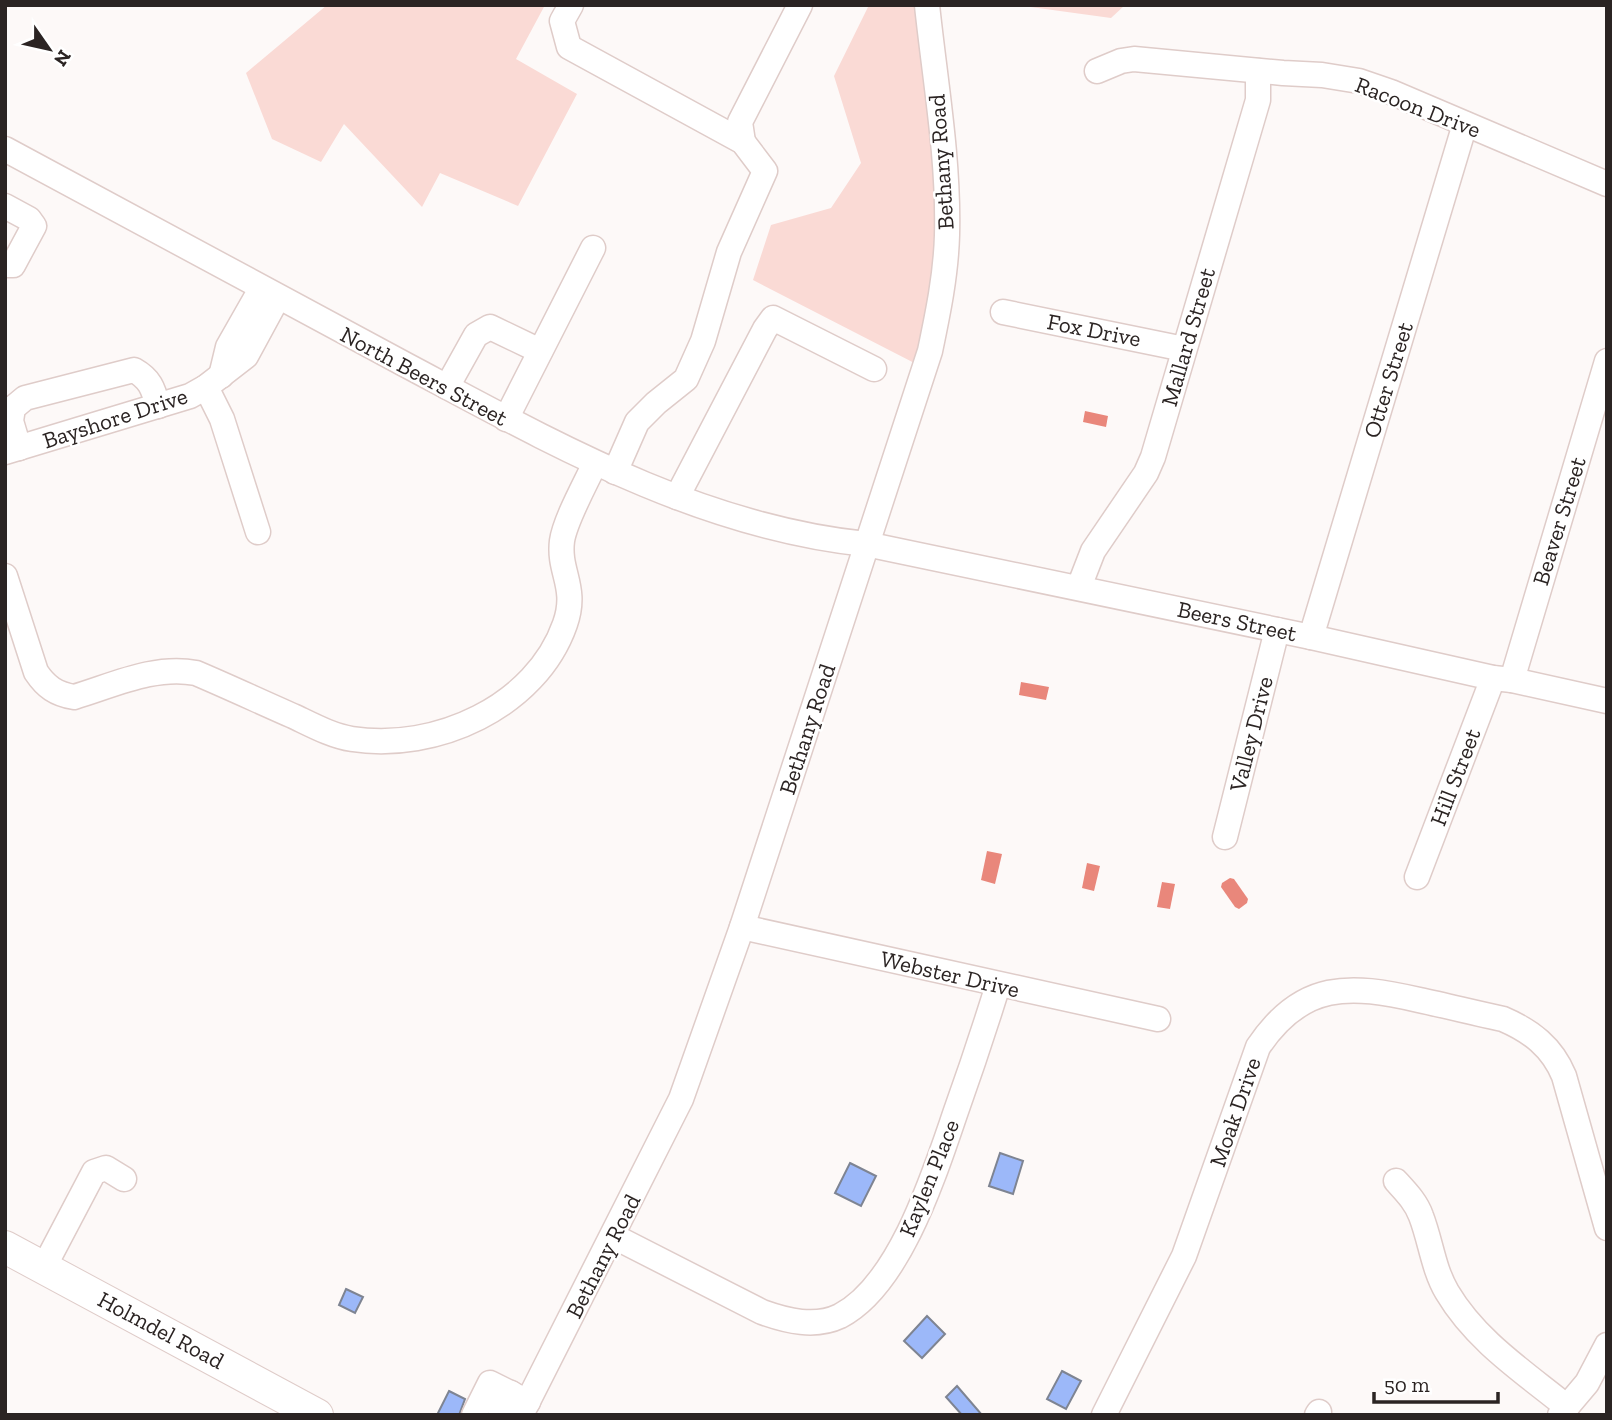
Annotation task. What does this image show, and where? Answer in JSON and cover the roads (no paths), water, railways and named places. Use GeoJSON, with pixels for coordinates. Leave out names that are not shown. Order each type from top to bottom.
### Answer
{"type":"FeatureCollection","features":[{"type":"Feature","properties":{"kind":"main road","name":"Holmdel Road"},"geometry":{"type":"LineString","coordinates":[[5,1247],[317,1415]]}},
{"type":"Feature","properties":{"kind":"street"},"geometry":{"type":"LineString","coordinates":[[5,576],[10,603],[36,673],[42,682],[60,695],[74,697],[161,670],[177,669],[196,673],[335,735],[377,741],[432,735],[453,729],[501,705],[537,672],[564,626],[571,595],[562,554],[564,533],[637,422],[686,379],[703,341],[729,252],[765,171],[743,142],[569,47],[562,21],[571,5]]}},
{"type":"Feature","properties":{"kind":"street"},"geometry":{"type":"LineString","coordinates":[[743,142],[740,122],[800,5]]}},
{"type":"Feature","properties":{"kind":"street","name":"Bethany Road"},"geometry":{"type":"LineString","coordinates":[[518,1409],[613,1236],[681,1099],[742,927],[930,351],[941,296],[947,237],[946,190],[927,5]]}},
{"type":"Feature","properties":{"kind":"street","name":"Racoon Drive"},"geometry":{"type":"LineString","coordinates":[[1097,71],[1121,61],[1134,59],[1322,75],[1359,81],[1391,92],[1607,184]]}},
{"type":"Feature","properties":{"kind":"street","name":"Mallard Street"},"geometry":{"type":"LineString","coordinates":[[1079,587],[1093,551],[1146,472],[1258,100],[1258,71]]}},
{"type":"Feature","properties":{"kind":"street","name":"Otter Street"},"geometry":{"type":"LineString","coordinates":[[1311,637],[1465,124]]}},
{"type":"Feature","properties":{"kind":"street","name":"North Beers Street"},"geometry":{"type":"LineString","coordinates":[[5,149],[506,419],[605,467],[677,497],[731,515],[831,540],[866,544]]}},
{"type":"Feature","properties":{"kind":"street"},"geometry":{"type":"LineString","coordinates":[[5,206],[29,219],[34,226],[13,265],[5,265]]}},
{"type":"Feature","properties":{"kind":"street"},"geometry":{"type":"LineString","coordinates":[[506,419],[593,248]]}},
{"type":"Feature","properties":{"kind":"street","name":"Bayshore Drive"},"geometry":{"type":"LineString","coordinates":[[12,450],[190,396],[214,382],[246,356],[269,293]]}},
{"type":"Feature","properties":{"kind":"street","name":"Fox Drive"},"geometry":{"type":"LineString","coordinates":[[1003,312],[1184,349]]}},
{"type":"Feature","properties":{"kind":"street"},"geometry":{"type":"LineString","coordinates":[[677,497],[773,318],[874,369]]}},
{"type":"Feature","properties":{"kind":"street"},"geometry":{"type":"LineString","coordinates":[[447,387],[476,335],[489,327],[540,351]]}},
{"type":"Feature","properties":{"kind":"street","name":"Beaver Street"},"geometry":{"type":"LineString","coordinates":[[1502,679],[1607,361]]}},
{"type":"Feature","properties":{"kind":"street"},"geometry":{"type":"LineString","coordinates":[[12,450],[10,421],[13,408],[26,398],[134,370],[147,378],[158,406]]}},
{"type":"Feature","properties":{"kind":"street"},"geometry":{"type":"LineString","coordinates":[[214,382],[222,419],[258,532]]}},
{"type":"Feature","properties":{"kind":"street","name":"Beers Street"},"geometry":{"type":"LineString","coordinates":[[866,544],[1607,701]]}},
{"type":"Feature","properties":{"kind":"street","name":"Valley Drive"},"geometry":{"type":"LineString","coordinates":[[1225,838],[1277,630]]}},
{"type":"Feature","properties":{"kind":"street","name":"Hill Street"},"geometry":{"type":"LineString","coordinates":[[1418,877],[1502,679]]}},
{"type":"Feature","properties":{"kind":"street","name":"Webster Drive"},"geometry":{"type":"LineString","coordinates":[[742,927],[1158,1019]]}},
{"type":"Feature","properties":{"kind":"street","name":"Kaylen Place"},"geometry":{"type":"LineString","coordinates":[[613,1236],[762,1312],[783,1319],[804,1322],[829,1320],[859,1303],[874,1289],[887,1270],[921,1207],[984,1032],[998,985]]}},
{"type":"Feature","properties":{"kind":"street","name":"Moak Drive"},"geometry":{"type":"LineString","coordinates":[[1104,1415],[1184,1256],[1258,1047],[1287,1013],[1314,998],[1344,990],[1381,991],[1503,1019],[1538,1038],[1554,1056],[1564,1076],[1605,1216]]}},
{"type":"Feature","properties":{"kind":"street"},"geometry":{"type":"LineString","coordinates":[[44,1267],[94,1172],[106,1168],[124,1179]]}},
{"type":"Feature","properties":{"kind":"street"},"geometry":{"type":"LineString","coordinates":[[1396,1181],[1415,1202],[1422,1217],[1437,1271],[1464,1318],[1563,1411],[1597,1367],[1607,1345]]}},
{"type":"Feature","properties":{"kind":"street"},"geometry":{"type":"LineString","coordinates":[[474,1415],[490,1383],[518,1409]]}}]}
